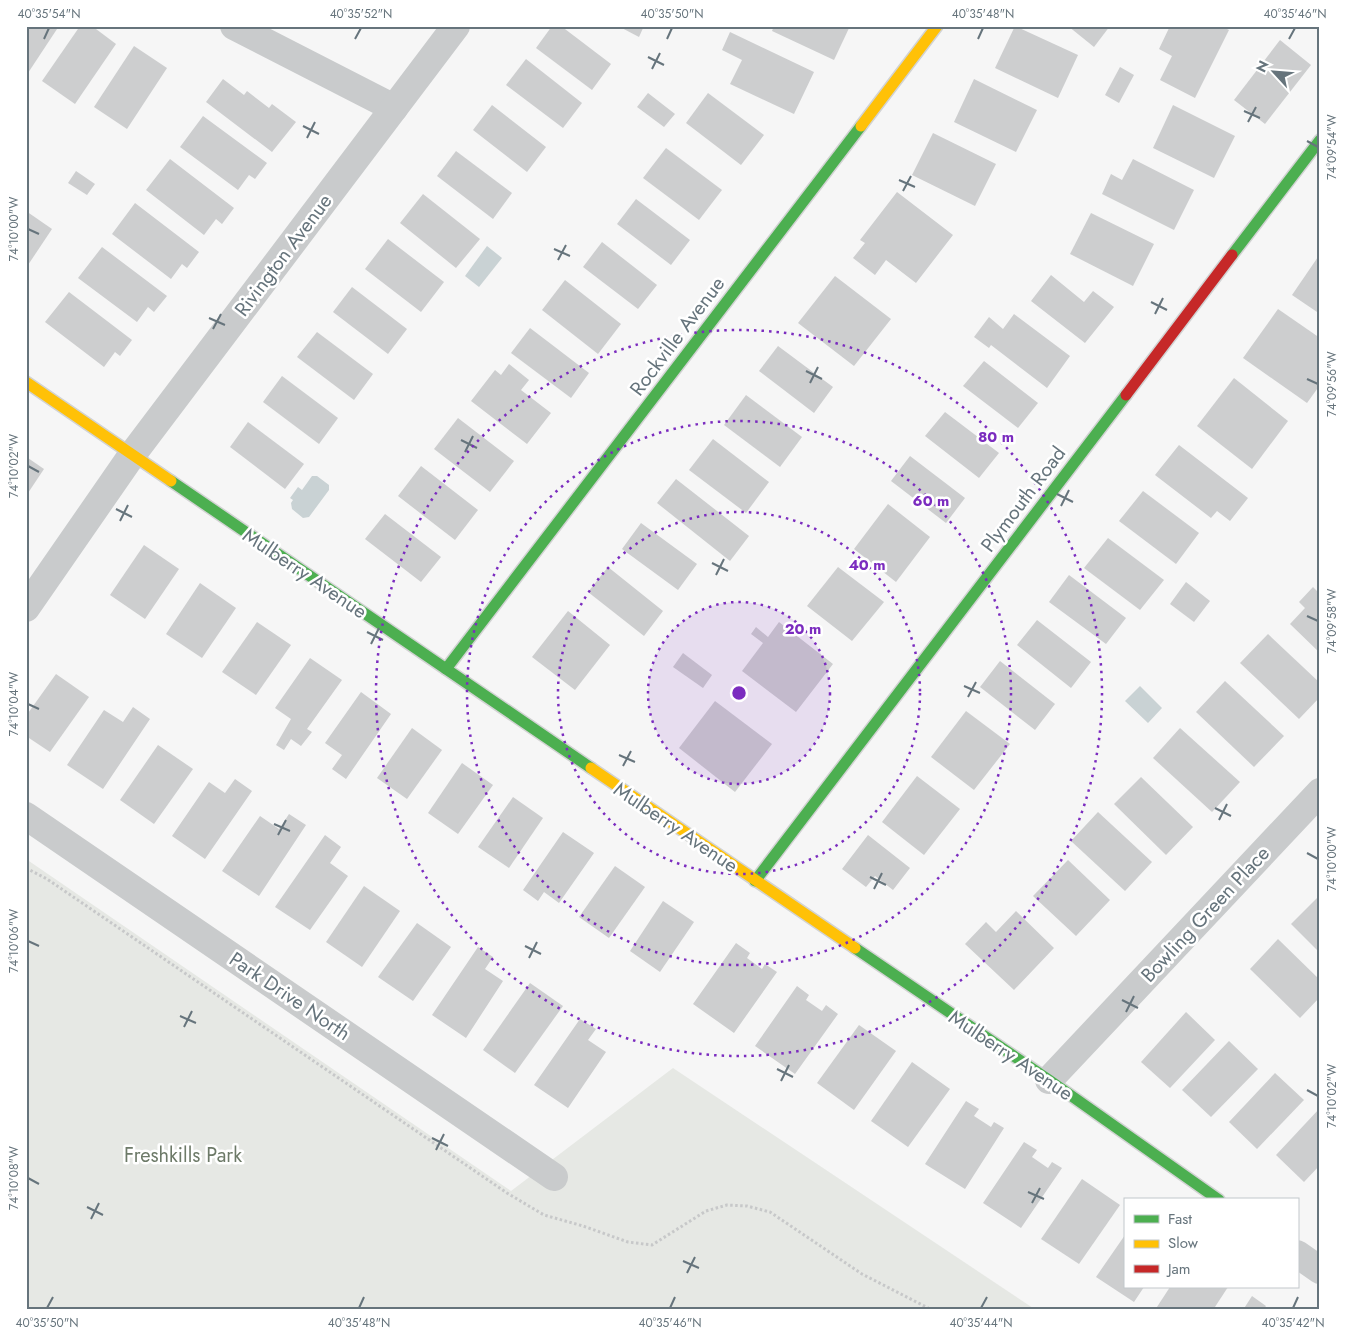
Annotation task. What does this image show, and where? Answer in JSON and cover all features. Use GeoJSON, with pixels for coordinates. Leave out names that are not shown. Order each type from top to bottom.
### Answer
{"type":"FeatureCollection","features":[{"type":"Feature","properties":{"kind":"street"},"geometry":{"type":"LineString","coordinates":[[234,26],[394,108]]}},
{"type":"Feature","properties":{"kind":"street","name":"Rivington Avenue"},"geometry":{"type":"LineString","coordinates":[[26,608],[132,455],[456,26]]}},
{"type":"Feature","properties":{"kind":"street","name":"Rockville Avenue"},"geometry":{"type":"LineString","coordinates":[[446,668],[938,26]]}},
{"type":"Feature","properties":{"kind":"street","name":"Plymouth Road"},"geometry":{"type":"LineString","coordinates":[[755,881],[1320,140]]}},
{"type":"Feature","properties":{"kind":"street","name":"Mulberry Avenue"},"geometry":{"type":"LineString","coordinates":[[26,382],[1048,1080],[1216,1198]]}},
{"type":"Feature","properties":{"kind":"street","name":"Bowling Green Place"},"geometry":{"type":"LineString","coordinates":[[1048,1080],[1320,792]]}},
{"type":"Feature","properties":{"kind":"street","name":"Park Drive North"},"geometry":{"type":"LineString","coordinates":[[26,816],[554,1176]]}},
{"type":"Feature","properties":{"kind":"street"},"geometry":{"type":"LineString","coordinates":[[1298,1255],[1320,1270]]}},
{"type":"Feature","properties":{"kind":"path"},"geometry":{"type":"LineString","coordinates":[[26,868],[64,890],[507,1193],[544,1215],[628,1242],[652,1245],[706,1211],[727,1204],[747,1206],[770,1212],[862,1274],[932,1310]]}},
{"type":"Feature","properties":{"kind":"green space","name":"Freshkills Park"},"geometry":{"type":"Polygon","coordinates":[[[26,859],[511,1191],[673,1068],[1036,1310],[26,1310],[26,859]]]}},
{"type":"Feature","properties":{"kind":"shaded area"},"geometry":{"type":"Polygon","coordinates":[[[487,246],[502,258],[479,287],[465,276],[487,246]]]}},
{"type":"Feature","properties":{"kind":"shaded area"},"geometry":{"type":"Polygon","coordinates":[[[312,476],[317,476],[329,485],[329,490],[309,517],[303,518],[292,509],[291,503],[293,500],[290,498],[298,487],[302,490],[312,476]]]}},
{"type":"Feature","properties":{"kind":"shaded area"},"geometry":{"type":"Polygon","coordinates":[[[1140,686],[1162,708],[1148,723],[1125,701],[1140,686]]]}},
{"type":"Feature","properties":{"kind":"building"},"geometry":{"type":"Polygon","coordinates":[[[26,26],[59,26],[26,76],[26,26]]]}},
{"type":"Feature","properties":{"kind":"building"},"geometry":{"type":"Polygon","coordinates":[[[80,26],[92,26],[116,44],[75,104],[42,81],[80,26]]]}},
{"type":"Feature","properties":{"kind":"building"},"geometry":{"type":"Polygon","coordinates":[[[552,26],[561,26],[611,64],[592,90],[536,48],[552,26]]]}},
{"type":"Feature","properties":{"kind":"building"},"geometry":{"type":"Polygon","coordinates":[[[618,26],[644,26],[639,37],[618,26]]]}},
{"type":"Feature","properties":{"kind":"building"},"geometry":{"type":"Polygon","coordinates":[[[774,26],[850,26],[834,60],[772,31],[774,26]]]}},
{"type":"Feature","properties":{"kind":"building"},"geometry":{"type":"Polygon","coordinates":[[[1015,26],[1078,55],[1058,98],[995,68],[1015,26]]]}},
{"type":"Feature","properties":{"kind":"building"},"geometry":{"type":"Polygon","coordinates":[[[1068,26],[1110,26],[1094,47],[1068,26]]]}},
{"type":"Feature","properties":{"kind":"building"},"geometry":{"type":"Polygon","coordinates":[[[1170,26],[1221,26],[1229,30],[1195,98],[1160,80],[1172,56],[1159,49],[1170,26]]]}},
{"type":"Feature","properties":{"kind":"building"},"geometry":{"type":"Polygon","coordinates":[[[730,32],[814,72],[794,114],[730,84],[742,60],[722,50],[730,32]]]}},
{"type":"Feature","properties":{"kind":"building"},"geometry":{"type":"Polygon","coordinates":[[[1280,40],[1311,65],[1265,124],[1234,100],[1280,40]]]}},
{"type":"Feature","properties":{"kind":"building"},"geometry":{"type":"Polygon","coordinates":[[[134,46],[167,68],[127,129],[94,107],[134,46]]]}},
{"type":"Feature","properties":{"kind":"building"},"geometry":{"type":"Polygon","coordinates":[[[526,59],[582,103],[563,128],[506,85],[526,59]]]}},
{"type":"Feature","properties":{"kind":"building"},"geometry":{"type":"Polygon","coordinates":[[[1120,67],[1134,75],[1119,103],[1105,95],[1120,67]]]}},
{"type":"Feature","properties":{"kind":"building"},"geometry":{"type":"Polygon","coordinates":[[[223,79],[244,95],[247,91],[269,108],[272,104],[296,122],[272,152],[206,102],[223,79]]]}},
{"type":"Feature","properties":{"kind":"building"},"geometry":{"type":"Polygon","coordinates":[[[974,79],[1037,110],[1016,152],[954,122],[974,79]]]}},
{"type":"Feature","properties":{"kind":"building"},"geometry":{"type":"Polygon","coordinates":[[[648,93],[675,114],[664,127],[637,107],[648,93]]]}},
{"type":"Feature","properties":{"kind":"building"},"geometry":{"type":"Polygon","coordinates":[[[708,93],[764,135],[741,165],[686,123],[708,93]]]}},
{"type":"Feature","properties":{"kind":"building"},"geometry":{"type":"Polygon","coordinates":[[[492,105],[546,147],[527,172],[473,130],[492,105]]]}},
{"type":"Feature","properties":{"kind":"building"},"geometry":{"type":"Polygon","coordinates":[[[1173,105],[1235,136],[1214,178],[1153,148],[1173,105]]]}},
{"type":"Feature","properties":{"kind":"building"},"geometry":{"type":"Polygon","coordinates":[[[203,116],[267,163],[255,179],[249,175],[238,190],[180,147],[203,116]]]}},
{"type":"Feature","properties":{"kind":"building"},"geometry":{"type":"Polygon","coordinates":[[[933,133],[996,164],[975,206],[912,175],[933,133]]]}},
{"type":"Feature","properties":{"kind":"building"},"geometry":{"type":"Polygon","coordinates":[[[666,148],[722,190],[699,220],[643,178],[666,148]]]}},
{"type":"Feature","properties":{"kind":"building"},"geometry":{"type":"Polygon","coordinates":[[[456,151],[512,193],[493,219],[437,176],[456,151]]]}},
{"type":"Feature","properties":{"kind":"building"},"geometry":{"type":"Polygon","coordinates":[[[170,159],[234,208],[222,224],[216,219],[204,235],[146,190],[170,159]]]}},
{"type":"Feature","properties":{"kind":"building"},"geometry":{"type":"Polygon","coordinates":[[[1133,159],[1194,190],[1174,230],[1102,194],[1111,174],[1122,180],[1133,159]]]}},
{"type":"Feature","properties":{"kind":"building"},"geometry":{"type":"Polygon","coordinates":[[[76,171],[95,184],[87,195],[68,183],[76,171]]]}},
{"type":"Feature","properties":{"kind":"building"},"geometry":{"type":"Polygon","coordinates":[[[897,192],[953,235],[916,283],[886,260],[875,275],[853,258],[865,243],[860,240],[897,192]]]}},
{"type":"Feature","properties":{"kind":"building"},"geometry":{"type":"Polygon","coordinates":[[[423,194],[480,239],[456,268],[400,223],[423,194]]]}},
{"type":"Feature","properties":{"kind":"building"},"geometry":{"type":"Polygon","coordinates":[[[636,199],[690,240],[671,265],[617,224],[636,199]]]}},
{"type":"Feature","properties":{"kind":"building"},"geometry":{"type":"Polygon","coordinates":[[[135,203],[199,252],[187,268],[182,264],[171,279],[112,234],[135,203]]]}},
{"type":"Feature","properties":{"kind":"building"},"geometry":{"type":"Polygon","coordinates":[[[26,211],[52,229],[26,268],[26,211]]]}},
{"type":"Feature","properties":{"kind":"building"},"geometry":{"type":"Polygon","coordinates":[[[1091,213],[1154,244],[1133,286],[1070,254],[1091,213]]]}},
{"type":"Feature","properties":{"kind":"building"},"geometry":{"type":"Polygon","coordinates":[[[388,239],[444,282],[421,312],[365,269],[388,239]]]}},
{"type":"Feature","properties":{"kind":"building"},"geometry":{"type":"Polygon","coordinates":[[[602,242],[657,285],[638,309],[583,267],[602,242]]]}},
{"type":"Feature","properties":{"kind":"building"},"geometry":{"type":"Polygon","coordinates":[[[102,247],[167,296],[154,312],[148,307],[137,322],[78,278],[102,247]]]}},
{"type":"Feature","properties":{"kind":"building"},"geometry":{"type":"Polygon","coordinates":[[[1320,254],[1320,314],[1292,295],[1320,254]]]}},
{"type":"Feature","properties":{"kind":"building"},"geometry":{"type":"Polygon","coordinates":[[[1051,275],[1084,302],[1093,291],[1114,307],[1085,343],[1031,301],[1051,275]]]}},
{"type":"Feature","properties":{"kind":"building"},"geometry":{"type":"Polygon","coordinates":[[[835,276],[891,319],[854,366],[798,323],[835,276]]]}},
{"type":"Feature","properties":{"kind":"building"},"geometry":{"type":"Polygon","coordinates":[[[565,280],[621,324],[598,354],[542,310],[565,280]]]}},
{"type":"Feature","properties":{"kind":"building"},"geometry":{"type":"Polygon","coordinates":[[[352,287],[407,329],[388,354],[333,312],[352,287]]]}},
{"type":"Feature","properties":{"kind":"building"},"geometry":{"type":"Polygon","coordinates":[[[69,292],[132,340],[120,356],[115,352],[104,367],[45,322],[69,292]]]}},
{"type":"Feature","properties":{"kind":"building"},"geometry":{"type":"Polygon","coordinates":[[[1278,309],[1320,338],[1320,385],[1307,403],[1243,358],[1278,309]]]}},
{"type":"Feature","properties":{"kind":"building"},"geometry":{"type":"Polygon","coordinates":[[[1014,314],[1070,356],[1047,388],[991,345],[989,348],[974,337],[989,317],[1003,329],[1014,314]]]}},
{"type":"Feature","properties":{"kind":"building"},"geometry":{"type":"Polygon","coordinates":[[[530,328],[589,373],[571,398],[511,353],[530,328]]]}},
{"type":"Feature","properties":{"kind":"building"},"geometry":{"type":"Polygon","coordinates":[[[317,332],[373,374],[354,400],[297,357],[317,332]]]}},
{"type":"Feature","properties":{"kind":"building"},"geometry":{"type":"Polygon","coordinates":[[[778,346],[833,387],[814,413],[759,371],[778,346]]]}},
{"type":"Feature","properties":{"kind":"building"},"geometry":{"type":"Polygon","coordinates":[[[984,361],[1038,403],[1018,428],[963,386],[984,361]]]}},
{"type":"Feature","properties":{"kind":"building"},"geometry":{"type":"Polygon","coordinates":[[[509,364],[529,380],[521,390],[551,413],[527,444],[471,401],[495,370],[501,375],[509,364]]]}},
{"type":"Feature","properties":{"kind":"building"},"geometry":{"type":"Polygon","coordinates":[[[282,376],[338,418],[319,444],[263,402],[282,376]]]}},
{"type":"Feature","properties":{"kind":"building"},"geometry":{"type":"Polygon","coordinates":[[[1234,378],[1288,421],[1252,469],[1197,426],[1234,378]]]}},
{"type":"Feature","properties":{"kind":"building"},"geometry":{"type":"Polygon","coordinates":[[[746,395],[802,437],[780,467],[724,425],[746,395]]]}},
{"type":"Feature","properties":{"kind":"building"},"geometry":{"type":"Polygon","coordinates":[[[945,412],[999,453],[979,478],[925,436],[945,412]]]}},
{"type":"Feature","properties":{"kind":"building"},"geometry":{"type":"Polygon","coordinates":[[[458,418],[514,461],[490,492],[434,449],[458,418]]]}},
{"type":"Feature","properties":{"kind":"building"},"geometry":{"type":"Polygon","coordinates":[[[248,422],[304,464],[285,489],[230,447],[248,422]]]}},
{"type":"Feature","properties":{"kind":"building"},"geometry":{"type":"Polygon","coordinates":[[[713,439],[769,482],[746,513],[689,470],[713,439]]]}},
{"type":"Feature","properties":{"kind":"building"},"geometry":{"type":"Polygon","coordinates":[[[1179,445],[1248,498],[1230,521],[1217,511],[1211,518],[1155,475],[1179,445]]]}},
{"type":"Feature","properties":{"kind":"building"},"geometry":{"type":"Polygon","coordinates":[[[910,456],[965,498],[946,523],[891,481],[910,456]]]}},
{"type":"Feature","properties":{"kind":"building"},"geometry":{"type":"Polygon","coordinates":[[[28,458],[44,469],[26,496],[26,461],[28,458]]]}},
{"type":"Feature","properties":{"kind":"building"},"geometry":{"type":"Polygon","coordinates":[[[421,466],[478,510],[455,540],[398,496],[421,466]]]}},
{"type":"Feature","properties":{"kind":"building"},"geometry":{"type":"Polygon","coordinates":[[[676,479],[749,536],[730,561],[657,503],[676,479]]]}},
{"type":"Feature","properties":{"kind":"building"},"geometry":{"type":"Polygon","coordinates":[[[1143,491],[1199,533],[1176,564],[1119,521],[1143,491]]]}},
{"type":"Feature","properties":{"kind":"building"},"geometry":{"type":"Polygon","coordinates":[[[888,504],[930,537],[896,582],[854,549],[888,504]]]}},
{"type":"Feature","properties":{"kind":"building"},"geometry":{"type":"Polygon","coordinates":[[[385,514],[441,557],[421,582],[365,539],[385,514]]]}},
{"type":"Feature","properties":{"kind":"building"},"geometry":{"type":"Polygon","coordinates":[[[641,523],[697,564],[678,590],[622,549],[641,523]]]}},
{"type":"Feature","properties":{"kind":"building"},"geometry":{"type":"Polygon","coordinates":[[[1108,538],[1164,580],[1140,610],[1084,568],[1108,538]]]}},
{"type":"Feature","properties":{"kind":"building"},"geometry":{"type":"Polygon","coordinates":[[[144,545],[179,569],[145,619],[110,595],[144,545]]]}},
{"type":"Feature","properties":{"kind":"building"},"geometry":{"type":"Polygon","coordinates":[[[608,567],[663,611],[644,636],[588,592],[608,567]]]}},
{"type":"Feature","properties":{"kind":"building"},"geometry":{"type":"Polygon","coordinates":[[[838,567],[884,602],[852,641],[807,606],[838,567]]]}},
{"type":"Feature","properties":{"kind":"building"},"geometry":{"type":"Polygon","coordinates":[[[1069,575],[1126,618],[1106,644],[1049,602],[1069,575]]]}},
{"type":"Feature","properties":{"kind":"building"},"geometry":{"type":"Polygon","coordinates":[[[1186,582],[1210,601],[1194,622],[1170,604],[1186,582]]]}},
{"type":"Feature","properties":{"kind":"building"},"geometry":{"type":"Polygon","coordinates":[[[200,583],[236,608],[202,658],[166,634],[200,583]]]}},
{"type":"Feature","properties":{"kind":"building"},"geometry":{"type":"Polygon","coordinates":[[[1313,587],[1320,594],[1320,653],[1290,624],[1305,608],[1299,602],[1313,587]]]}},
{"type":"Feature","properties":{"kind":"building"},"geometry":{"type":"Polygon","coordinates":[[[568,611],[610,645],[575,690],[532,657],[568,611]]]}},
{"type":"Feature","properties":{"kind":"building"},"geometry":{"type":"Polygon","coordinates":[[[1037,620],[1091,662],[1071,688],[1017,645],[1037,620]]]}},
{"type":"Feature","properties":{"kind":"building"},"geometry":{"type":"Polygon","coordinates":[[[257,622],[291,645],[256,695],[222,672],[257,622]]]}},
{"type":"Feature","properties":{"kind":"building"},"geometry":{"type":"Polygon","coordinates":[[[779,622],[833,664],[796,712],[742,671],[763,643],[751,634],[756,627],[768,637],[779,622]]]}},
{"type":"Feature","properties":{"kind":"building"},"geometry":{"type":"Polygon","coordinates":[[[1268,634],[1320,683],[1320,697],[1299,719],[1240,663],[1268,634]]]}},
{"type":"Feature","properties":{"kind":"building"},"geometry":{"type":"Polygon","coordinates":[[[683,653],[712,675],[703,688],[673,667],[683,653]]]}},
{"type":"Feature","properties":{"kind":"building"},"geometry":{"type":"Polygon","coordinates":[[[310,658],[342,680],[307,729],[312,732],[301,746],[291,739],[284,750],[276,745],[291,719],[275,708],[310,658]]]}},
{"type":"Feature","properties":{"kind":"building"},"geometry":{"type":"Polygon","coordinates":[[[1000,661],[1055,704],[1035,730],[980,687],[1000,661]]]}},
{"type":"Feature","properties":{"kind":"building"},"geometry":{"type":"Polygon","coordinates":[[[56,674],[89,697],[50,752],[26,736],[26,716],[56,674]]]}},
{"type":"Feature","properties":{"kind":"building"},"geometry":{"type":"Polygon","coordinates":[[[1225,681],[1284,736],[1254,767],[1196,712],[1225,681]]]}},
{"type":"Feature","properties":{"kind":"building"},"geometry":{"type":"Polygon","coordinates":[[[361,692],[391,714],[346,779],[332,769],[342,755],[325,743],[361,692]]]}},
{"type":"Feature","properties":{"kind":"building"},"geometry":{"type":"Polygon","coordinates":[[[715,701],[772,744],[735,792],[679,748],[715,701]]]}},
{"type":"Feature","properties":{"kind":"building"},"geometry":{"type":"Polygon","coordinates":[[[133,707],[150,719],[103,789],[67,765],[104,710],[123,722],[133,707]]]}},
{"type":"Feature","properties":{"kind":"building"},"geometry":{"type":"Polygon","coordinates":[[[966,711],[1010,744],[974,790],[931,757],[966,711]]]}},
{"type":"Feature","properties":{"kind":"building"},"geometry":{"type":"Polygon","coordinates":[[[412,728],[442,750],[407,799],[377,778],[412,728]]]}},
{"type":"Feature","properties":{"kind":"building"},"geometry":{"type":"Polygon","coordinates":[[[1180,728],[1240,782],[1212,812],[1153,758],[1180,728]]]}},
{"type":"Feature","properties":{"kind":"building"},"geometry":{"type":"Polygon","coordinates":[[[158,745],[193,769],[154,824],[120,800],[158,745]]]}},
{"type":"Feature","properties":{"kind":"building"},"geometry":{"type":"Polygon","coordinates":[[[462,763],[493,785],[458,834],[428,813],[462,763]]]}},
{"type":"Feature","properties":{"kind":"building"},"geometry":{"type":"Polygon","coordinates":[[[917,776],[960,809],[924,855],[882,822],[917,776]]]}},
{"type":"Feature","properties":{"kind":"building"},"geometry":{"type":"Polygon","coordinates":[[[1141,777],[1193,827],[1166,855],[1114,804],[1141,777]]]}},
{"type":"Feature","properties":{"kind":"building"},"geometry":{"type":"Polygon","coordinates":[[[235,779],[252,791],[205,859],[172,836],[209,782],[225,793],[235,779]]]}},
{"type":"Feature","properties":{"kind":"building"},"geometry":{"type":"Polygon","coordinates":[[[513,797],[543,818],[509,868],[478,847],[513,797]]]}},
{"type":"Feature","properties":{"kind":"building"},"geometry":{"type":"Polygon","coordinates":[[[1098,812],[1152,862],[1125,891],[1071,841],[1098,812]]]}},
{"type":"Feature","properties":{"kind":"building"},"geometry":{"type":"Polygon","coordinates":[[[289,814],[306,825],[259,896],[222,871],[260,816],[279,829],[289,814]]]}},
{"type":"Feature","properties":{"kind":"building"},"geometry":{"type":"Polygon","coordinates":[[[563,832],[594,853],[559,903],[544,892],[538,901],[523,890],[563,832]]]}},
{"type":"Feature","properties":{"kind":"building"},"geometry":{"type":"Polygon","coordinates":[[[325,835],[341,847],[330,863],[348,876],[310,930],[275,907],[325,835]]]}},
{"type":"Feature","properties":{"kind":"building"},"geometry":{"type":"Polygon","coordinates":[[[868,835],[910,868],[893,890],[875,876],[866,887],[842,869],[868,835]]]}},
{"type":"Feature","properties":{"kind":"building"},"geometry":{"type":"Polygon","coordinates":[[[1068,860],[1110,900],[1076,936],[1033,896],[1068,860]]]}},
{"type":"Feature","properties":{"kind":"building"},"geometry":{"type":"Polygon","coordinates":[[[615,866],[645,887],[609,938],[579,917],[615,866]]]}},
{"type":"Feature","properties":{"kind":"building"},"geometry":{"type":"Polygon","coordinates":[[[364,886],[400,911],[362,967],[326,942],[364,886]]]}},
{"type":"Feature","properties":{"kind":"building"},"geometry":{"type":"Polygon","coordinates":[[[1320,895],[1320,953],[1291,924],[1320,895]]]}},
{"type":"Feature","properties":{"kind":"building"},"geometry":{"type":"Polygon","coordinates":[[[663,901],[694,922],[660,972],[630,951],[663,901]]]}},
{"type":"Feature","properties":{"kind":"building"},"geometry":{"type":"Polygon","coordinates":[[[1016,911],[1054,948],[1014,990],[965,944],[986,922],[996,932],[1016,911]]]}},
{"type":"Feature","properties":{"kind":"building"},"geometry":{"type":"Polygon","coordinates":[[[417,923],[451,947],[413,1001],[378,977],[417,923]]]}},
{"type":"Feature","properties":{"kind":"building"},"geometry":{"type":"Polygon","coordinates":[[[1278,939],[1320,980],[1320,997],[1300,1018],[1250,969],[1278,939]]]}},
{"type":"Feature","properties":{"kind":"building"},"geometry":{"type":"Polygon","coordinates":[[[736,943],[750,953],[747,958],[762,969],[765,964],[777,972],[734,1033],[693,1004],[736,943]]]}},
{"type":"Feature","properties":{"kind":"building"},"geometry":{"type":"Polygon","coordinates":[[[478,947],[493,957],[485,969],[503,981],[466,1038],[432,1015],[478,947]]]}},
{"type":"Feature","properties":{"kind":"building"},"geometry":{"type":"Polygon","coordinates":[[[530,983],[563,1006],[515,1073],[483,1050],[530,983]]]}},
{"type":"Feature","properties":{"kind":"building"},"geometry":{"type":"Polygon","coordinates":[[[797,986],[809,995],[806,1000],[822,1011],[826,1005],[838,1014],[795,1074],[755,1046],[797,986]]]}},
{"type":"Feature","properties":{"kind":"building"},"geometry":{"type":"Polygon","coordinates":[[[1186,1012],[1215,1040],[1170,1088],[1141,1062],[1186,1012]]]}},
{"type":"Feature","properties":{"kind":"building"},"geometry":{"type":"Polygon","coordinates":[[[580,1019],[596,1029],[588,1040],[606,1052],[568,1108],[534,1085],[580,1019]]]}},
{"type":"Feature","properties":{"kind":"building"},"geometry":{"type":"Polygon","coordinates":[[[859,1025],[896,1051],[854,1110],[817,1083],[859,1025]]]}},
{"type":"Feature","properties":{"kind":"building"},"geometry":{"type":"Polygon","coordinates":[[[1229,1041],[1258,1069],[1211,1117],[1182,1090],[1229,1041]]]}},
{"type":"Feature","properties":{"kind":"building"},"geometry":{"type":"Polygon","coordinates":[[[912,1062],[950,1089],[908,1147],[871,1121],[912,1062]]]}},
{"type":"Feature","properties":{"kind":"building"},"geometry":{"type":"Polygon","coordinates":[[[1275,1073],[1304,1100],[1257,1149],[1229,1122],[1275,1073]]]}},
{"type":"Feature","properties":{"kind":"building"},"geometry":{"type":"Polygon","coordinates":[[[966,1101],[979,1109],[974,1116],[991,1127],[994,1122],[1004,1128],[965,1189],[925,1164],[966,1101]]]}},
{"type":"Feature","properties":{"kind":"building"},"geometry":{"type":"Polygon","coordinates":[[[1320,1108],[1320,1165],[1304,1182],[1276,1155],[1320,1108]]]}},
{"type":"Feature","properties":{"kind":"building"},"geometry":{"type":"Polygon","coordinates":[[[1024,1142],[1037,1150],[1032,1157],[1048,1168],[1052,1162],[1062,1168],[1021,1228],[983,1203],[1024,1142]]]}},
{"type":"Feature","properties":{"kind":"building"},"geometry":{"type":"Polygon","coordinates":[[[1082,1179],[1120,1205],[1079,1264],[1041,1239],[1082,1179]]]}},
{"type":"Feature","properties":{"kind":"building"},"geometry":{"type":"Polygon","coordinates":[[[1124,1236],[1124,1288],[1143,1288],[1134,1302],[1096,1277],[1124,1236]]]}},
{"type":"Feature","properties":{"kind":"building"},"geometry":{"type":"Polygon","coordinates":[[[1169,1288],[1227,1288],[1213,1310],[1155,1310],[1169,1288]]]}},
{"type":"Feature","properties":{"kind":"building"},"geometry":{"type":"Polygon","coordinates":[[[1252,1296],[1266,1306],[1263,1310],[1243,1310],[1252,1296]]]}},
{"type":"Feature","properties":{"kind":"traffic: fast"},"geometry":{"type":"LineString","coordinates":[[446,669],[861,126]]}},
{"type":"Feature","properties":{"kind":"traffic: fast"},"geometry":{"type":"LineString","coordinates":[[1232,255],[1320,140]]}},
{"type":"Feature","properties":{"kind":"traffic: fast"},"geometry":{"type":"LineString","coordinates":[[755,881],[1126,395]]}},
{"type":"Feature","properties":{"kind":"traffic: fast"},"geometry":{"type":"LineString","coordinates":[[171,481],[591,768]]}},
{"type":"Feature","properties":{"kind":"traffic: fast"},"geometry":{"type":"LineString","coordinates":[[855,948],[1049,1080],[1216,1198]]}},
{"type":"Feature","properties":{"kind":"traffic: slow"},"geometry":{"type":"LineString","coordinates":[[861,126],[937,26]]}},
{"type":"Feature","properties":{"kind":"traffic: slow"},"geometry":{"type":"LineString","coordinates":[[26,382],[171,481]]}},
{"type":"Feature","properties":{"kind":"traffic: slow"},"geometry":{"type":"LineString","coordinates":[[591,768],[855,948]]}},
{"type":"Feature","properties":{"kind":"traffic: jam"},"geometry":{"type":"LineString","coordinates":[[1126,395],[1232,255]]}}]}
